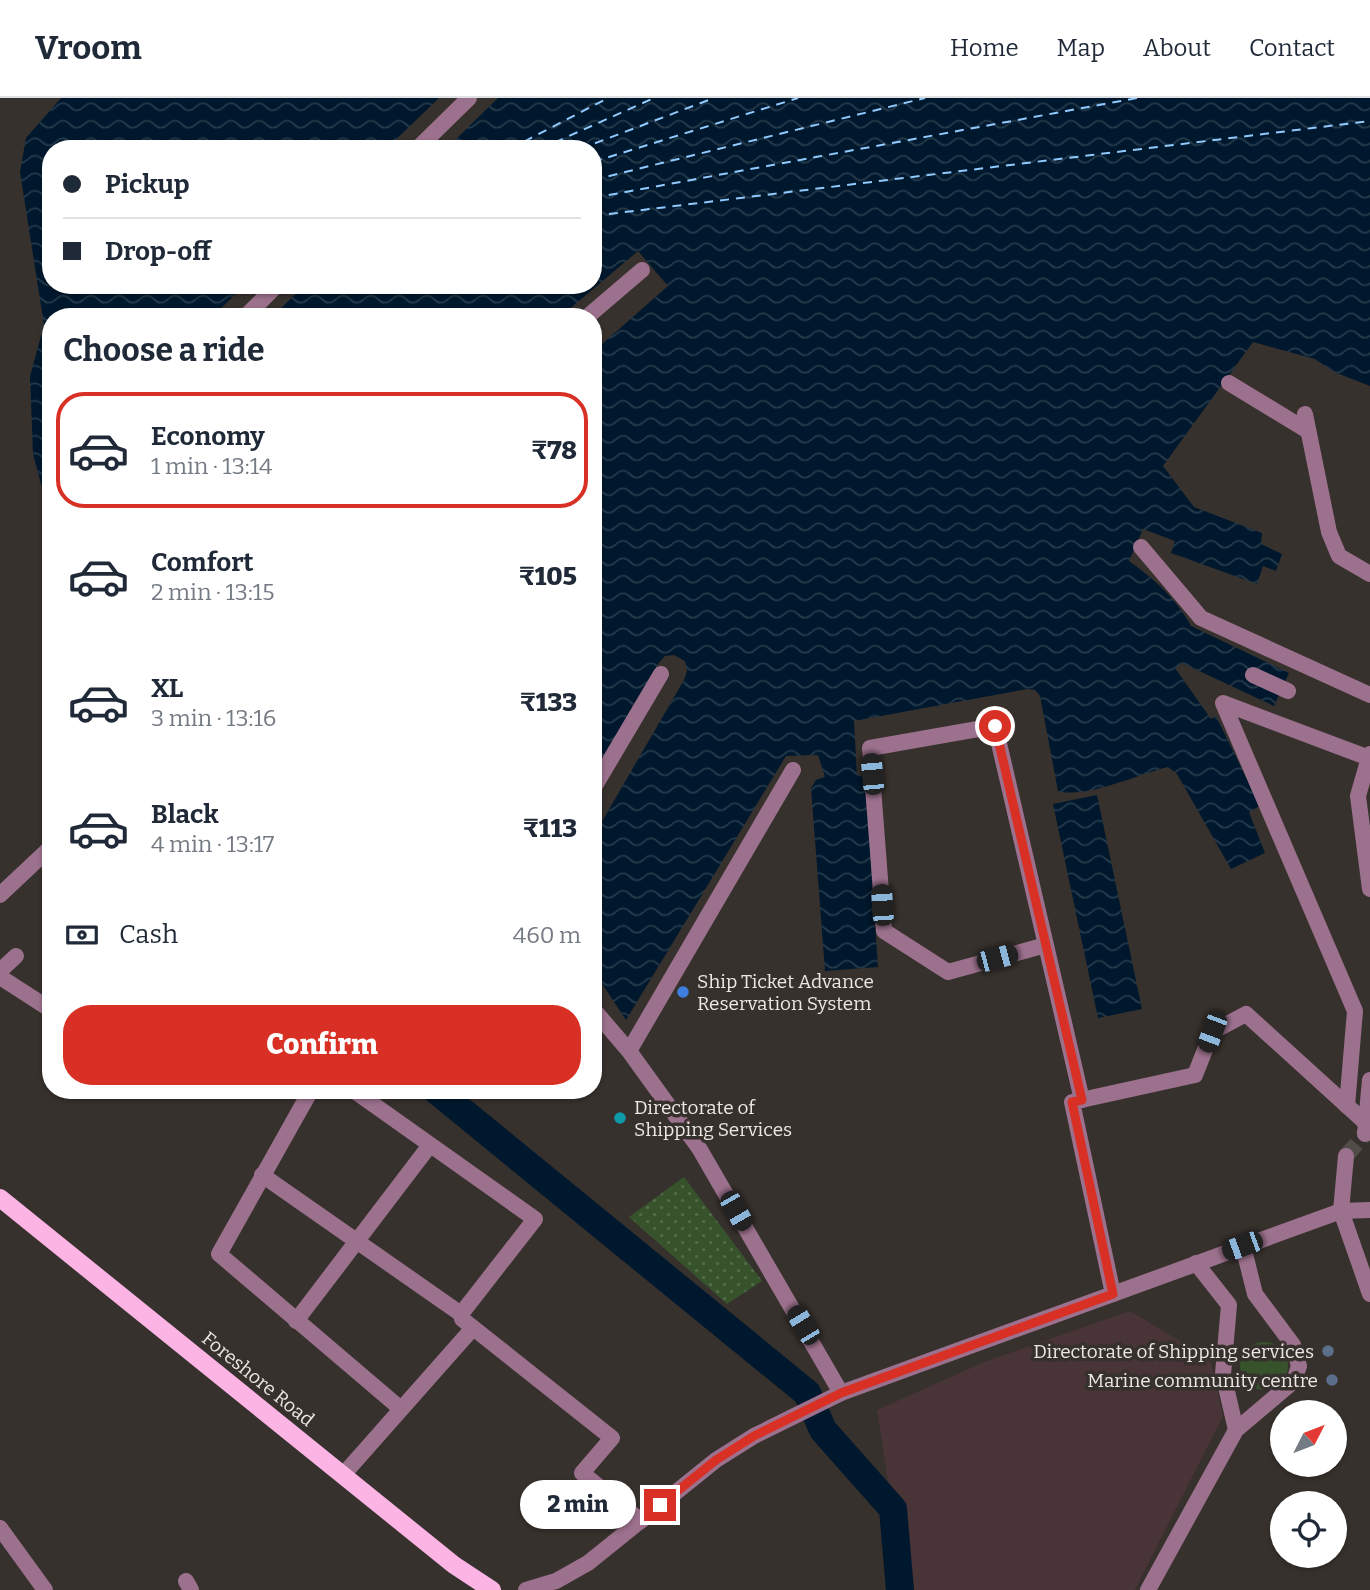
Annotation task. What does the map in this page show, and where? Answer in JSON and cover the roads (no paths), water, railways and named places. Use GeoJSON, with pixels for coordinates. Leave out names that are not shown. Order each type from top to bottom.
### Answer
{"type":"FeatureCollection","features":[{"type":"Feature","properties":{"kind":"main road","name":"Foreshore Road"},"geometry":{"type":"LineString","coordinates":[[0,1198],[454,1565],[492,1590]]}},
{"type":"Feature","properties":{"kind":"street"},"geometry":{"type":"LineString","coordinates":[[426,140],[469,98]]}},
{"type":"Feature","properties":{"kind":"street"},"geometry":{"type":"LineString","coordinates":[[598,308],[642,270]]}},
{"type":"Feature","properties":{"kind":"street"},"geometry":{"type":"LineString","coordinates":[[254,308],[268,294]]}},
{"type":"Feature","properties":{"kind":"street"},"geometry":{"type":"LineString","coordinates":[[1229,383],[1308,431]]}},
{"type":"Feature","properties":{"kind":"street"},"geometry":{"type":"LineString","coordinates":[[1305,414],[1329,532],[1339,556],[1370,574]]}},
{"type":"Feature","properties":{"kind":"street"},"geometry":{"type":"LineString","coordinates":[[1141,547],[1201,618],[1370,695]]}},
{"type":"Feature","properties":{"kind":"street"},"geometry":{"type":"LineString","coordinates":[[602,774],[661,674]]}},
{"type":"Feature","properties":{"kind":"street"},"geometry":{"type":"LineString","coordinates":[[1253,676],[1288,691]]}},
{"type":"Feature","properties":{"kind":"street"},"geometry":{"type":"LineString","coordinates":[[1348,1106],[1355,1011],[1223,703],[1369,756],[1358,796],[1370,889]]}},
{"type":"Feature","properties":{"kind":"street"},"geometry":{"type":"LineString","coordinates":[[1046,945],[948,972],[884,931],[870,748],[995,726],[1046,945],[1082,1100]]}},
{"type":"Feature","properties":{"kind":"street"},"geometry":{"type":"LineString","coordinates":[[629,1051],[793,770]]}},
{"type":"Feature","properties":{"kind":"street"},"geometry":{"type":"LineString","coordinates":[[0,895],[42,855]]}},
{"type":"Feature","properties":{"kind":"street"},"geometry":{"type":"LineString","coordinates":[[0,971],[16,956]]}},
{"type":"Feature","properties":{"kind":"street"},"geometry":{"type":"LineString","coordinates":[[0,977],[42,1004]]}},
{"type":"Feature","properties":{"kind":"street"},"geometry":{"type":"LineString","coordinates":[[1113,1294],[1072,1102],[1195,1075],[1212,1032],[1246,1014],[1348,1106],[1365,1129],[1370,1080]]}},
{"type":"Feature","properties":{"kind":"street"},"geometry":{"type":"LineString","coordinates":[[602,1020],[629,1051],[699,1148],[834,1396]]}},
{"type":"Feature","properties":{"kind":"street"},"geometry":{"type":"LineString","coordinates":[[306,1099],[219,1254],[401,1409]]}},
{"type":"Feature","properties":{"kind":"street"},"geometry":{"type":"LineString","coordinates":[[366,1099],[535,1219],[461,1314],[461,1319],[612,1438],[582,1473],[641,1521]]}},
{"type":"Feature","properties":{"kind":"street"},"geometry":{"type":"LineString","coordinates":[[296,1321],[355,1240],[430,1145]]}},
{"type":"Feature","properties":{"kind":"street"},"geometry":{"type":"LineString","coordinates":[[1346,1156],[1341,1210],[1370,1294]]}},
{"type":"Feature","properties":{"kind":"street"},"geometry":{"type":"LineString","coordinates":[[262,1175],[461,1314]]}},
{"type":"Feature","properties":{"kind":"street"},"geometry":{"type":"LineString","coordinates":[[526,1590],[556,1581],[588,1563],[716,1460],[834,1396],[1341,1210],[1370,1210]]}},
{"type":"Feature","properties":{"kind":"street"},"geometry":{"type":"LineString","coordinates":[[1148,1590],[1236,1430],[1294,1381],[1299,1366],[1293,1345],[1255,1294],[1242,1246]]}},
{"type":"Feature","properties":{"kind":"street"},"geometry":{"type":"LineString","coordinates":[[1196,1263],[1229,1305],[1223,1374],[1236,1430]]}},
{"type":"Feature","properties":{"kind":"street"},"geometry":{"type":"LineString","coordinates":[[343,1475],[473,1328]]}},
{"type":"Feature","properties":{"kind":"street"},"geometry":{"type":"LineString","coordinates":[[0,1528],[46,1590]]}},
{"type":"Feature","properties":{"kind":"water"},"geometry":{"type":"Polygon","coordinates":[[[61,98],[1370,98],[1370,386],[1334,372],[1315,359],[1253,342],[1163,466],[1194,507],[1262,533],[1261,544],[1282,554],[1276,571],[1263,566],[1257,584],[1171,553],[1175,541],[1143,529],[1129,561],[1164,590],[1191,626],[1289,673],[1274,706],[1182,663],[1175,668],[1211,719],[1216,716],[1260,806],[1249,812],[1265,853],[1231,869],[1177,774],[1168,767],[1097,789],[1070,793],[1058,791],[1040,696],[1035,690],[1027,689],[854,721],[857,775],[865,775],[878,967],[825,971],[811,788],[816,780],[825,777],[818,755],[786,756],[626,1020],[602,984],[602,308],[42,308],[42,312],[20,172],[26,138],[61,98]]]}},
{"type":"Feature","properties":{"kind":"water"},"geometry":{"type":"Polygon","coordinates":[[[42,332],[42,488],[33,454],[30,376],[42,332]]]}},
{"type":"Feature","properties":{"kind":"water"},"geometry":{"type":"Polygon","coordinates":[[[1097,795],[1142,1009],[1098,1018],[1053,804],[1097,795]]]}},
{"type":"Feature","properties":{"kind":"waterway"},"geometry":{"type":"LineString","coordinates":[[447,1099],[807,1393],[823,1430],[893,1509],[900,1590]]}},
{"type":"Feature","properties":{"kind":"tunnel"},"geometry":{"type":"LineString","coordinates":[[1346,1156],[1365,1134]]}},
{"type":"Feature","properties":{"kind":"place","name":"Ship Ticket Advance Reservation System"},"geometry":{"type":"Point","coordinates":[683,992]}},
{"type":"Feature","properties":{"kind":"place","name":"Directorate of Shipping Services"},"geometry":{"type":"Point","coordinates":[620,1118]}},
{"type":"Feature","properties":{"kind":"place","name":"Directorate of Shipping services"},"geometry":{"type":"Point","coordinates":[1328,1351]}},
{"type":"Feature","properties":{"kind":"place","name":"Marine community centre"},"geometry":{"type":"Point","coordinates":[1332,1380]}}]}
